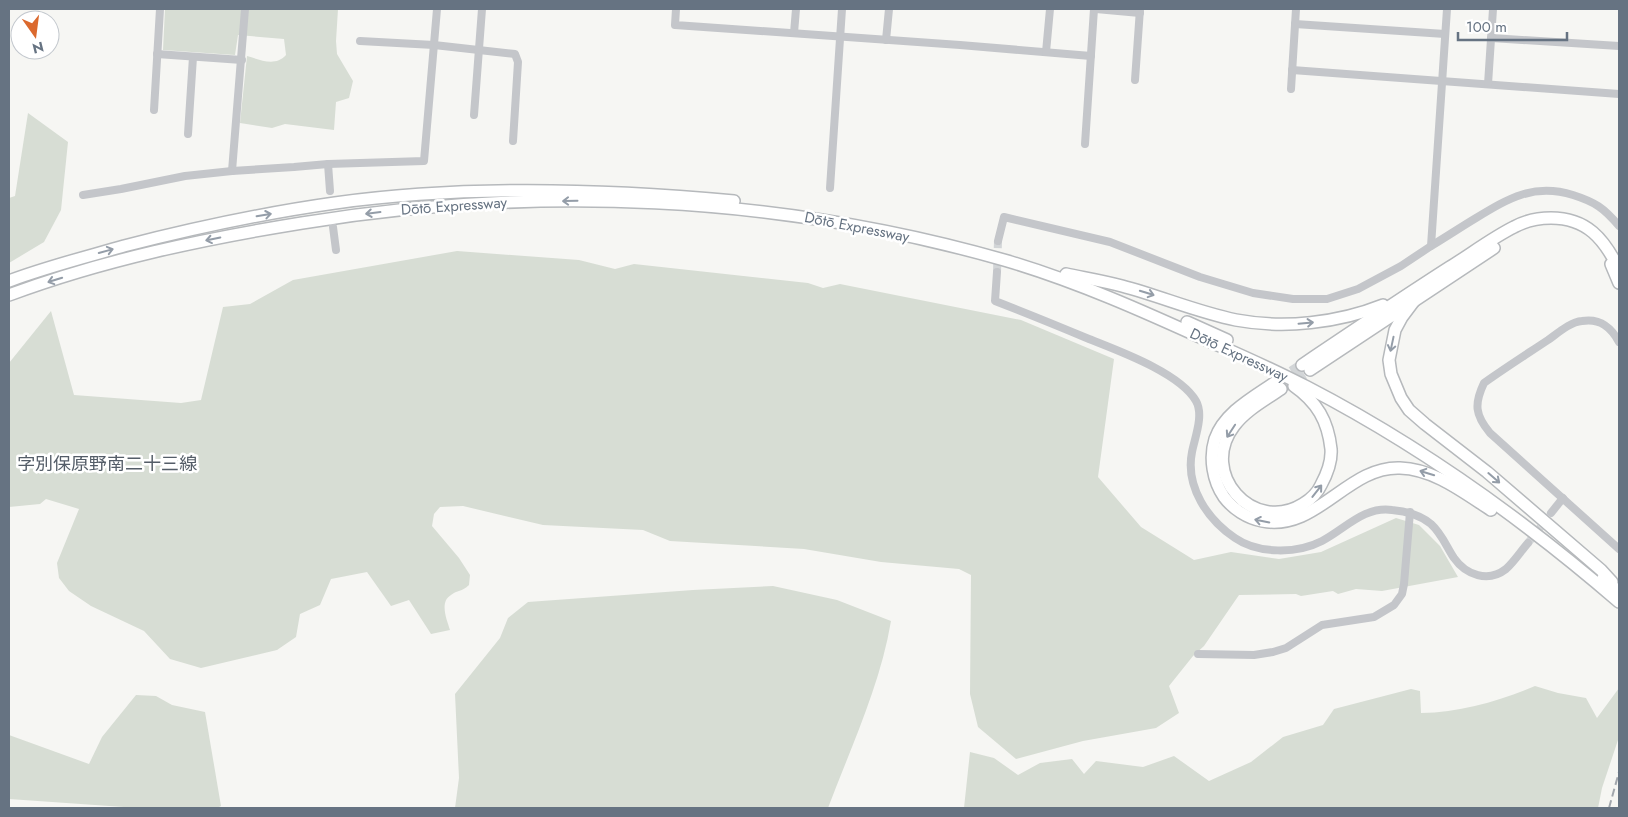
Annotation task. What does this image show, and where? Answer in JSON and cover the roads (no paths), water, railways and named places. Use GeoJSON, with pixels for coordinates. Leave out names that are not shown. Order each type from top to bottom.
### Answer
{"type":"FeatureCollection","features":[{"type":"Feature","properties":{"kind":"highway","name":"Dōtō Expressway"},"geometry":{"type":"LineString","coordinates":[[9,281],[180,231],[248,217],[336,203],[417,195],[505,191],[646,194],[768,204],[883,224],[1007,254],[1066,274],[1139,302],[1299,372],[1445,462],[1535,525],[1619,590]]}},
{"type":"Feature","properties":{"kind":"highway","name":"Dōtō Expressway"},"geometry":{"type":"LineString","coordinates":[[9,295],[102,266],[184,245],[251,231],[337,217],[419,208],[505,202],[582,201],[655,204],[768,212],[883,230],[1005,260],[1065,280],[1136,308],[1258,363],[1299,372],[1352,411],[1441,467],[1506,512],[1573,562],[1619,602]]}},
{"type":"Feature","properties":{"kind":"highway"},"geometry":{"type":"LineString","coordinates":[[1299,372],[1516,226],[1535,219],[1566,219],[1592,231],[1608,248],[1619,269]]}},
{"type":"Feature","properties":{"kind":"highway"},"geometry":{"type":"LineString","coordinates":[[1066,274],[1122,286],[1203,312],[1236,320],[1256,323],[1300,323],[1346,317],[1410,299],[1518,232],[1551,222],[1578,228],[1589,235],[1604,251],[1619,283]]}},
{"type":"Feature","properties":{"kind":"highway"},"geometry":{"type":"LineString","coordinates":[[1410,299],[1395,330],[1389,360],[1391,374],[1401,398],[1409,410],[1487,472],[1601,570],[1619,590]]}},
{"type":"Feature","properties":{"kind":"highway"},"geometry":{"type":"LineString","coordinates":[[1258,363],[1302,392],[1313,403],[1327,427],[1331,454],[1329,468],[1318,491],[1297,508],[1284,512],[1269,512],[1255,509],[1244,503],[1235,493],[1225,476],[1222,456],[1227,436],[1234,425],[1278,386],[1246,402],[1226,418],[1217,432],[1213,444],[1213,467],[1219,489],[1234,508],[1244,515],[1256,520],[1269,522],[1284,522],[1299,518],[1315,510],[1364,476],[1381,470],[1411,468],[1436,476],[1451,484],[1573,562]]}},
{"type":"Feature","properties":{"kind":"street"},"geometry":{"type":"LineString","coordinates":[[154,110],[160,9]]}},
{"type":"Feature","properties":{"kind":"street"},"geometry":{"type":"LineString","coordinates":[[232,171],[245,9]]}},
{"type":"Feature","properties":{"kind":"street"},"geometry":{"type":"LineString","coordinates":[[83,195],[185,176],[232,171],[328,164],[424,161],[437,9]]}},
{"type":"Feature","properties":{"kind":"street"},"geometry":{"type":"LineString","coordinates":[[474,115],[482,9]]}},
{"type":"Feature","properties":{"kind":"street"},"geometry":{"type":"LineString","coordinates":[[676,9],[675,25],[1091,56]]}},
{"type":"Feature","properties":{"kind":"street"},"geometry":{"type":"LineString","coordinates":[[794,34],[796,9]]}},
{"type":"Feature","properties":{"kind":"street"},"geometry":{"type":"LineString","coordinates":[[830,188],[842,9]]}},
{"type":"Feature","properties":{"kind":"street"},"geometry":{"type":"LineString","coordinates":[[886,40],[889,9]]}},
{"type":"Feature","properties":{"kind":"street"},"geometry":{"type":"LineString","coordinates":[[1046,52],[1050,9]]}},
{"type":"Feature","properties":{"kind":"street"},"geometry":{"type":"LineString","coordinates":[[1085,144],[1095,9],[1140,11],[1136,80]]}},
{"type":"Feature","properties":{"kind":"street"},"geometry":{"type":"LineString","coordinates":[[1291,89],[1296,9]]}},
{"type":"Feature","properties":{"kind":"street"},"geometry":{"type":"LineString","coordinates":[[1431,246],[1447,9]]}},
{"type":"Feature","properties":{"kind":"street"},"geometry":{"type":"LineString","coordinates":[[1488,84],[1493,9]]}},
{"type":"Feature","properties":{"kind":"street"},"geometry":{"type":"LineString","coordinates":[[1295,24],[1445,34]]}},
{"type":"Feature","properties":{"kind":"street"},"geometry":{"type":"LineString","coordinates":[[1491,38],[1619,46]]}},
{"type":"Feature","properties":{"kind":"street"},"geometry":{"type":"LineString","coordinates":[[360,41],[434,45],[516,54],[518,62],[513,141]]}},
{"type":"Feature","properties":{"kind":"street"},"geometry":{"type":"LineString","coordinates":[[157,54],[242,60]]}},
{"type":"Feature","properties":{"kind":"street"},"geometry":{"type":"LineString","coordinates":[[188,134],[193,57]]}},
{"type":"Feature","properties":{"kind":"street"},"geometry":{"type":"LineString","coordinates":[[1292,70],[1619,94]]}},
{"type":"Feature","properties":{"kind":"street"},"geometry":{"type":"LineString","coordinates":[[328,164],[330,191]]}},
{"type":"Feature","properties":{"kind":"street"},"geometry":{"type":"LineString","coordinates":[[998,241],[1004,217],[1110,242],[1200,276],[1254,293],[1294,299],[1327,299],[1358,289],[1401,266],[1501,202],[1518,195],[1541,190],[1558,191],[1594,202],[1610,215],[1619,226]]}},
{"type":"Feature","properties":{"kind":"street"},"geometry":{"type":"LineString","coordinates":[[333,227],[336,250]]}},
{"type":"Feature","properties":{"kind":"street"},"geometry":{"type":"LineString","coordinates":[[997,272],[995,301],[1130,356],[1173,378],[1188,391],[1197,402],[1199,415],[1191,455],[1192,475],[1196,493],[1206,511],[1220,528],[1238,540],[1259,549],[1300,548],[1320,542],[1361,516],[1374,511],[1390,509],[1410,512],[1429,522],[1441,534],[1454,557],[1465,570],[1477,575],[1495,575],[1507,568],[1528,543]]}},
{"type":"Feature","properties":{"kind":"street"},"geometry":{"type":"LineString","coordinates":[[1619,342],[1614,332],[1604,324],[1592,320],[1580,321],[1563,330],[1484,383],[1479,393],[1477,404],[1478,415],[1490,433],[1619,549]]}},
{"type":"Feature","properties":{"kind":"street"},"geometry":{"type":"LineString","coordinates":[[1551,513],[1563,498]]}},
{"type":"Feature","properties":{"kind":"street"},"geometry":{"type":"LineString","coordinates":[[1198,654],[1254,655],[1273,652],[1286,648],[1322,625],[1374,617],[1394,605],[1402,594],[1404,584],[1410,512]]}},
{"type":"Feature","properties":{"kind":"tunnel"},"geometry":{"type":"LineString","coordinates":[[997,272],[998,241]]}},
{"type":"Feature","properties":{"kind":"tunnel"},"geometry":{"type":"LineString","coordinates":[[1278,381],[1302,365]]}},
{"type":"Feature","properties":{"kind":"tunnel"},"geometry":{"type":"LineString","coordinates":[[1281,389],[1310,370]]}},
{"type":"Feature","properties":{"kind":"tunnel"},"geometry":{"type":"LineString","coordinates":[[1528,543],[1547,519]]}},
{"type":"Feature","properties":{"kind":"railway"},"geometry":{"type":"LineString","coordinates":[[1609,808],[1619,772]]}},
{"type":"Feature","properties":{"kind":"district","name":"字別保原野南二十三線"},"geometry":{"type":"Point","coordinates":[107,464]}}]}
